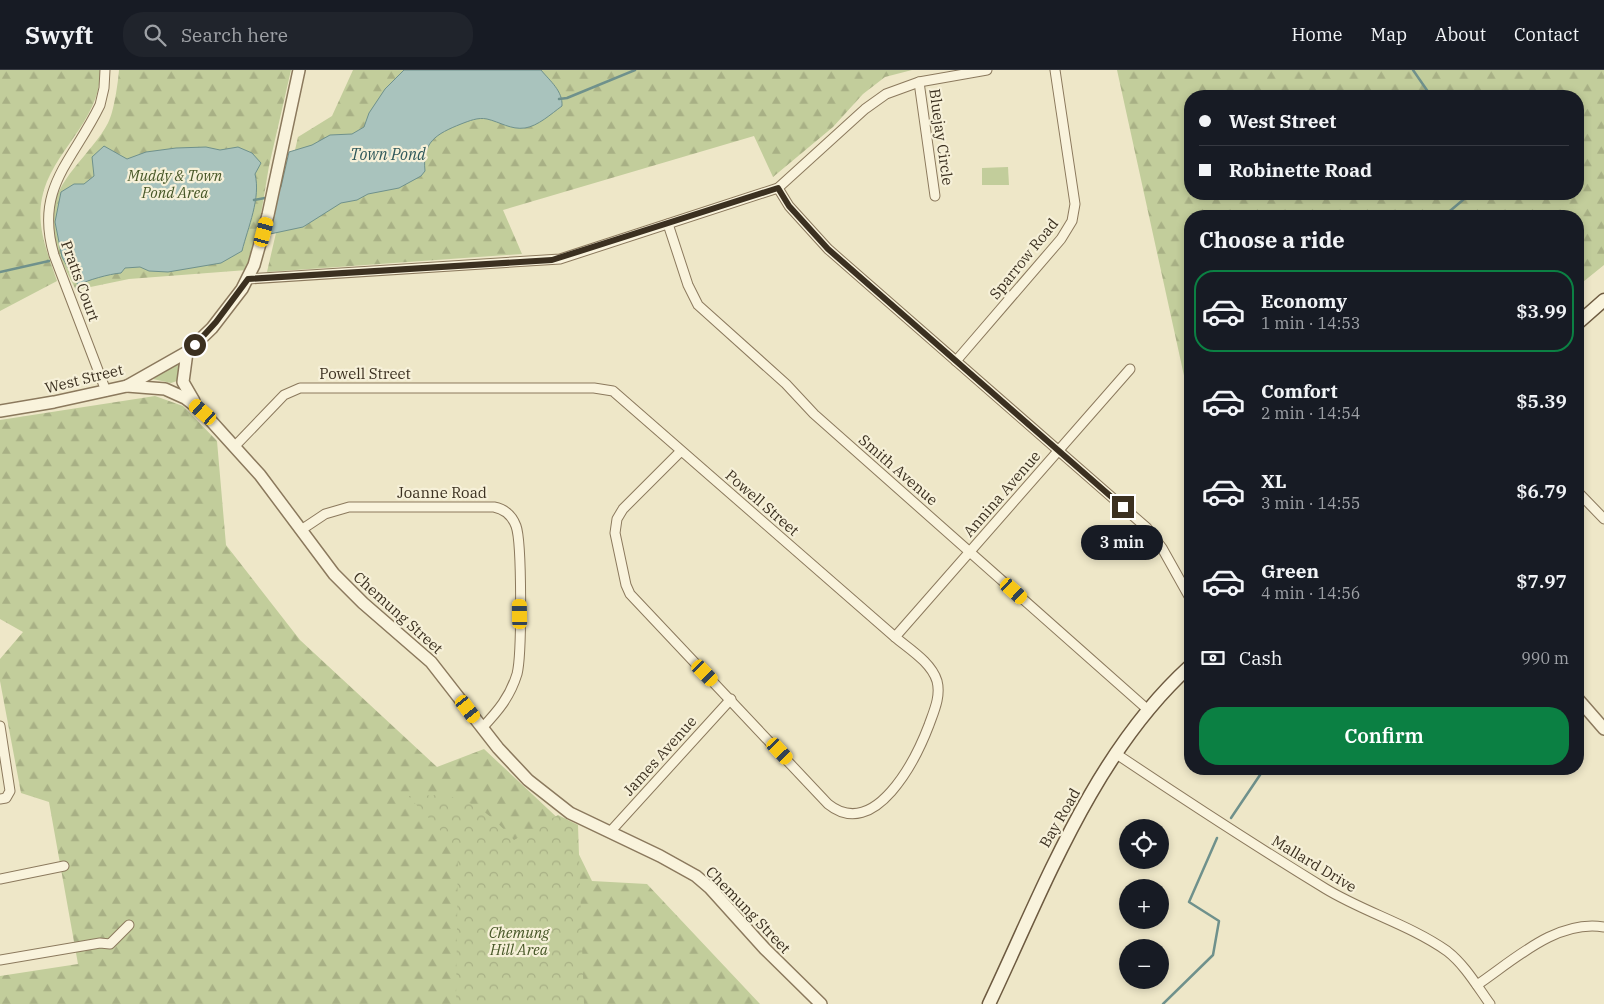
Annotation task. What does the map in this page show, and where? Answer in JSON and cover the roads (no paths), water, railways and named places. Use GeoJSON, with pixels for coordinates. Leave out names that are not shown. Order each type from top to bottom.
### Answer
{"type":"FeatureCollection","features":[{"type":"Feature","properties":{"kind":"main road"},"geometry":{"type":"LineString","coordinates":[[1584,318],[1604,300]]}},
{"type":"Feature","properties":{"kind":"main road","name":"Bay Road"},"geometry":{"type":"LineString","coordinates":[[994,1002],[1054,862],[1116,753],[1147,709],[1184,672]]}},
{"type":"Feature","properties":{"kind":"street","name":"Pratts Court"},"geometry":{"type":"LineString","coordinates":[[106,70],[100,105],[50,196],[47,218],[54,255],[106,391]]}},
{"type":"Feature","properties":{"kind":"street","name":"West Street"},"geometry":{"type":"LineString","coordinates":[[0,411],[126,386],[187,352],[216,322],[248,279],[268,215],[300,70]]}},
{"type":"Feature","properties":{"kind":"street"},"geometry":{"type":"LineString","coordinates":[[248,279],[552,260],[778,188],[875,101],[897,88],[919,82],[987,70]]}},
{"type":"Feature","properties":{"kind":"street","name":"Sparrow Road"},"geometry":{"type":"LineString","coordinates":[[956,361],[1061,239],[1072,221],[1075,204],[1056,70]]}},
{"type":"Feature","properties":{"kind":"street","name":"Bluejay Circle"},"geometry":{"type":"LineString","coordinates":[[919,82],[935,196]]}},
{"type":"Feature","properties":{"kind":"street"},"geometry":{"type":"LineString","coordinates":[[778,188],[789,206],[822,242],[1059,450],[1155,538],[1184,588]]}},
{"type":"Feature","properties":{"kind":"street","name":"Smith Avenue"},"geometry":{"type":"LineString","coordinates":[[668,224],[688,285],[702,309],[786,384],[820,419],[1147,709]]}},
{"type":"Feature","properties":{"kind":"street","name":"Chemung Street"},"geometry":{"type":"LineString","coordinates":[[187,352],[183,382],[203,412]]}},
{"type":"Feature","properties":{"kind":"street","name":"Annina Avenue"},"geometry":{"type":"LineString","coordinates":[[895,637],[1130,369]]}},
{"type":"Feature","properties":{"kind":"street","name":"Chemung Street"},"geometry":{"type":"LineString","coordinates":[[126,386],[165,389],[185,398],[203,412],[265,481],[347,588],[431,662],[520,773],[542,793],[570,813],[680,866],[710,888],[765,949],[821,1004]]}},
{"type":"Feature","properties":{"kind":"street","name":"Powell Street"},"geometry":{"type":"LineString","coordinates":[[235,446],[284,395],[300,388],[609,389],[617,394],[933,672],[937,683],[938,695],[924,739],[911,767],[896,787],[878,803],[866,810],[850,814],[843,813],[828,804],[731,699],[633,598],[626,585],[616,543],[615,523],[620,513],[681,451]]}},
{"type":"Feature","properties":{"kind":"street"},"geometry":{"type":"LineString","coordinates":[[1584,498],[1604,519]]}},
{"type":"Feature","properties":{"kind":"street","name":"Joanne Road"},"geometry":{"type":"LineString","coordinates":[[301,530],[325,514],[349,507],[494,507],[500,508],[512,518],[518,539],[519,663],[510,694],[501,708],[482,728]]}},
{"type":"Feature","properties":{"kind":"street","name":"James Avenue"},"geometry":{"type":"LineString","coordinates":[[610,832],[731,699]]}},
{"type":"Feature","properties":{"kind":"street"},"geometry":{"type":"LineString","coordinates":[[1584,706],[1604,730]]}},
{"type":"Feature","properties":{"kind":"street"},"geometry":{"type":"LineString","coordinates":[[0,726],[10,791],[8,796],[0,799]]}},
{"type":"Feature","properties":{"kind":"street","name":"Mallard Drive"},"geometry":{"type":"LineString","coordinates":[[1116,753],[1200,810],[1327,890],[1425,938],[1448,952],[1477,985],[1490,1004]]}},
{"type":"Feature","properties":{"kind":"street"},"geometry":{"type":"LineString","coordinates":[[0,879],[64,866]]}},
{"type":"Feature","properties":{"kind":"street"},"geometry":{"type":"LineString","coordinates":[[0,960],[100,943],[110,944],[129,926]]}},
{"type":"Feature","properties":{"kind":"street"},"geometry":{"type":"LineString","coordinates":[[1477,985],[1562,930],[1584,926],[1604,927]]}},
{"type":"Feature","properties":{"kind":"water","name":"Town Pond"},"geometry":{"type":"Polygon","coordinates":[[[404,70],[541,70],[558,91],[562,106],[530,127],[510,127],[492,120],[477,119],[444,131],[432,140],[428,146],[425,171],[421,176],[399,188],[368,194],[357,200],[341,203],[303,227],[270,234],[274,199],[281,187],[289,152],[312,145],[330,135],[352,134],[364,127],[369,113],[385,89],[404,70]]]}},
{"type":"Feature","properties":{"kind":"water"},"geometry":{"type":"Polygon","coordinates":[[[104,146],[127,159],[146,152],[176,148],[206,147],[220,150],[238,147],[252,153],[261,163],[255,174],[255,203],[242,251],[221,263],[168,272],[149,271],[140,267],[125,268],[121,273],[78,285],[62,257],[55,222],[61,192],[74,184],[84,184],[94,176],[92,157],[104,146]]]}},
{"type":"Feature","properties":{"kind":"waterway"},"geometry":{"type":"LineString","coordinates":[[559,99],[567,98],[635,70]]}},
{"type":"Feature","properties":{"kind":"waterway"},"geometry":{"type":"LineString","coordinates":[[1413,70],[1427,90]]}},
{"type":"Feature","properties":{"kind":"waterway"},"geometry":{"type":"LineString","coordinates":[[254,200],[265,198]]}},
{"type":"Feature","properties":{"kind":"waterway"},"geometry":{"type":"LineString","coordinates":[[1451,210],[1463,200]]}},
{"type":"Feature","properties":{"kind":"waterway"},"geometry":{"type":"LineString","coordinates":[[0,272],[49,261]]}},
{"type":"Feature","properties":{"kind":"waterway"},"geometry":{"type":"LineString","coordinates":[[1231,818],[1260,775]]}},
{"type":"Feature","properties":{"kind":"waterway"},"geometry":{"type":"LineString","coordinates":[[1163,1004],[1213,955],[1219,921],[1189,902],[1217,838]]}},
{"type":"Feature","properties":{"kind":"park label","name":"Muddy & Town Pond Area"},"geometry":{"type":"Point","coordinates":[175,184]}},
{"type":"Feature","properties":{"kind":"park label","name":"Chemung Hill Area"},"geometry":{"type":"Point","coordinates":[519,942]}}]}
